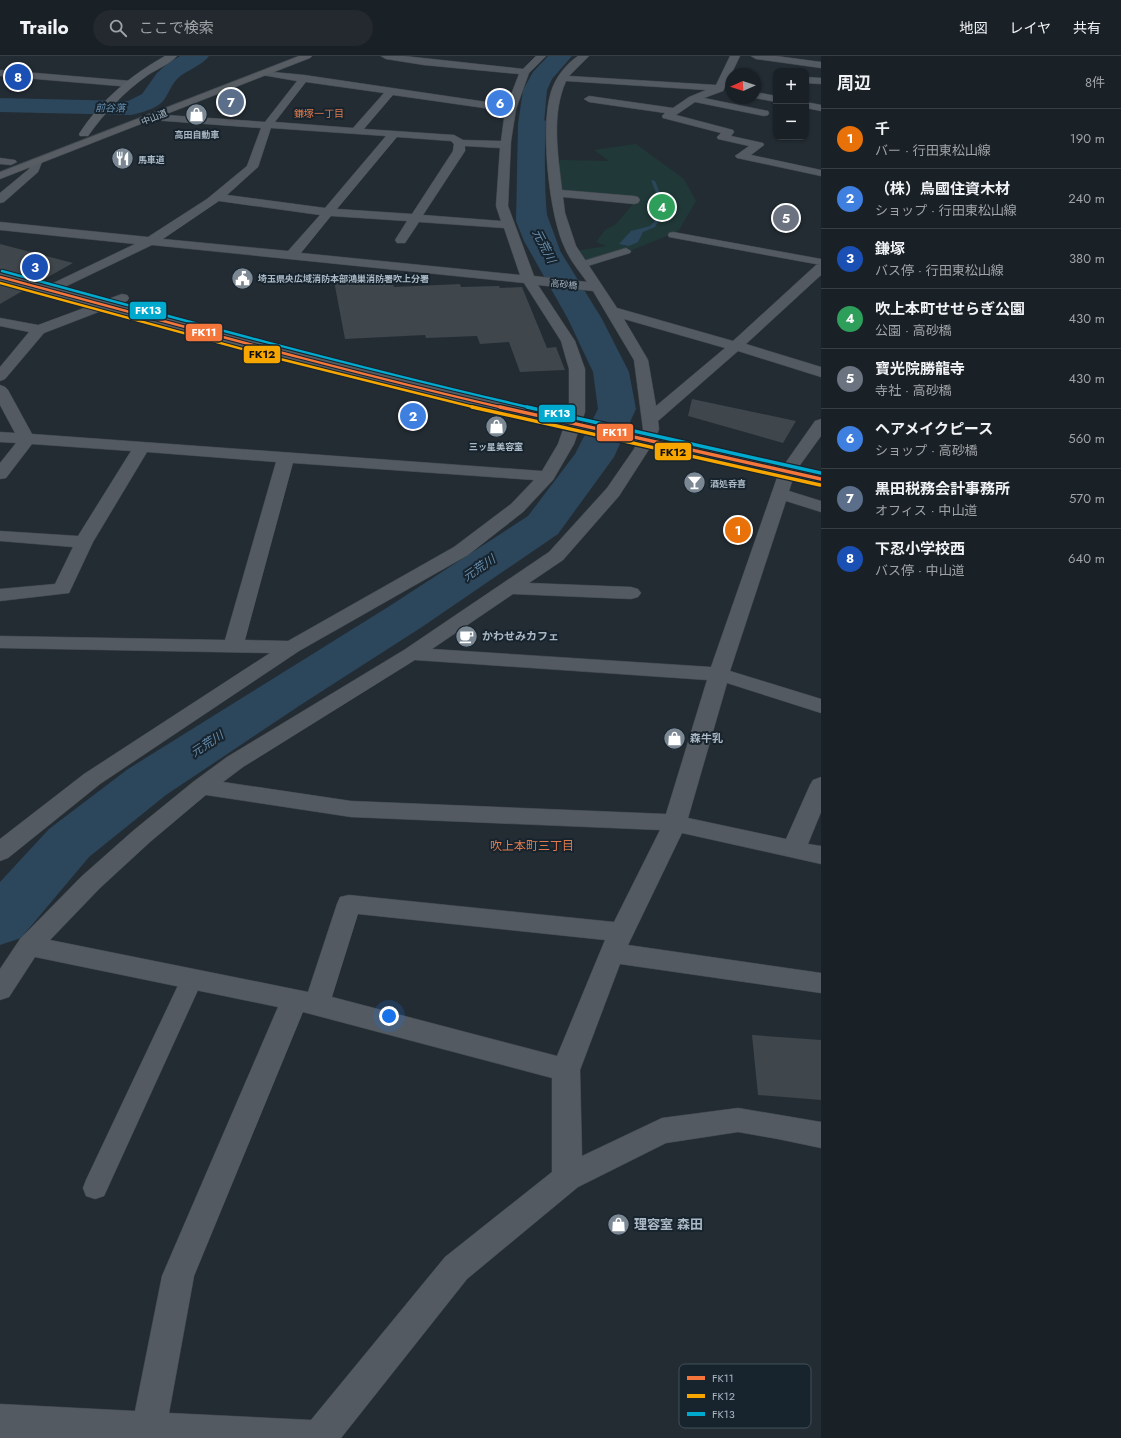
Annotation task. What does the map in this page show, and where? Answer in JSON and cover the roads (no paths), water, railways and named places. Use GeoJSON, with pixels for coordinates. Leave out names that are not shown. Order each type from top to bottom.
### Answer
{"type":"FeatureCollection","features":[{"type":"Feature","properties":{"kind":"highway","name":"中山道"},"geometry":{"type":"LineString","coordinates":[[4,163],[290,56]]}},
{"type":"Feature","properties":{"kind":"highway","name":"中山道"},"geometry":{"type":"LineString","coordinates":[[0,176],[307,56]]}},
{"type":"Feature","properties":{"kind":"main road"},"geometry":{"type":"LineString","coordinates":[[84,134],[96,115],[131,84],[172,56]]}},
{"type":"Feature","properties":{"kind":"main road"},"geometry":{"type":"LineString","coordinates":[[0,266],[577,418]]}},
{"type":"Feature","properties":{"kind":"main road"},"geometry":{"type":"LineString","coordinates":[[0,278],[394,382],[645,430],[791,467],[821,479]]}},
{"type":"Feature","properties":{"kind":"main road"},"geometry":{"type":"LineString","coordinates":[[791,467],[821,467]]}},
{"type":"Feature","properties":{"kind":"street"},"geometry":{"type":"LineString","coordinates":[[386,56],[424,62],[525,72]]}},
{"type":"Feature","properties":{"kind":"street"},"geometry":{"type":"LineString","coordinates":[[1,849],[92,779],[292,647],[461,551],[517,508],[547,476],[566,444],[577,418],[577,369],[568,341],[530,280],[502,206],[506,145],[511,109],[525,72],[541,56]]}},
{"type":"Feature","properties":{"kind":"street"},"geometry":{"type":"LineString","coordinates":[[584,56],[577,61],[562,78],[556,92],[553,106],[552,147],[559,213],[570,246],[581,265],[598,287],[641,360],[645,430]]}},
{"type":"Feature","properties":{"kind":"street"},"geometry":{"type":"LineString","coordinates":[[735,56],[719,89],[694,99],[667,116],[729,132],[722,136],[759,145],[741,156],[821,173]]}},
{"type":"Feature","properties":{"kind":"street"},"geometry":{"type":"LineString","coordinates":[[756,56],[779,57],[821,65]]}},
{"type":"Feature","properties":{"kind":"street"},"geometry":{"type":"LineString","coordinates":[[265,73],[511,109]]}},
{"type":"Feature","properties":{"kind":"street"},"geometry":{"type":"LineString","coordinates":[[0,74],[131,84]]}},
{"type":"Feature","properties":{"kind":"street"},"geometry":{"type":"LineString","coordinates":[[50,290],[151,241],[216,197],[252,167],[267,126],[304,78]]}},
{"type":"Feature","properties":{"kind":"street"},"geometry":{"type":"LineString","coordinates":[[562,78],[633,82],[725,90]]}},
{"type":"Feature","properties":{"kind":"street"},"geometry":{"type":"LineString","coordinates":[[809,80],[821,81]]}},
{"type":"Feature","properties":{"kind":"street"},"geometry":{"type":"LineString","coordinates":[[616,103],[633,82]]}},
{"type":"Feature","properties":{"kind":"street"},"geometry":{"type":"LineString","coordinates":[[356,131],[391,91]]}},
{"type":"Feature","properties":{"kind":"street"},"geometry":{"type":"LineString","coordinates":[[761,96],[771,98]]}},
{"type":"Feature","properties":{"kind":"street"},"geometry":{"type":"LineString","coordinates":[[745,109],[771,98]]}},
{"type":"Feature","properties":{"kind":"street"},"geometry":{"type":"LineString","coordinates":[[589,99],[674,111]]}},
{"type":"Feature","properties":{"kind":"street"},"geometry":{"type":"LineString","coordinates":[[694,99],[764,113]]}},
{"type":"Feature","properties":{"kind":"street"},"geometry":{"type":"LineString","coordinates":[[809,106],[821,108]]}},
{"type":"Feature","properties":{"kind":"street"},"geometry":{"type":"LineString","coordinates":[[152,117],[454,138],[460,143],[506,145]]}},
{"type":"Feature","properties":{"kind":"street"},"geometry":{"type":"LineString","coordinates":[[292,255],[394,134]]}},
{"type":"Feature","properties":{"kind":"street"},"geometry":{"type":"LineString","coordinates":[[401,240],[459,151],[460,143]]}},
{"type":"Feature","properties":{"kind":"street"},"geometry":{"type":"LineString","coordinates":[[0,199],[34,170],[36,162]]}},
{"type":"Feature","properties":{"kind":"street"},"geometry":{"type":"LineString","coordinates":[[557,193],[634,200]]}},
{"type":"Feature","properties":{"kind":"street"},"geometry":{"type":"LineString","coordinates":[[216,197],[328,212],[508,225]]}},
{"type":"Feature","properties":{"kind":"street","name":"高砂橋"},"geometry":{"type":"LineString","coordinates":[[0,226],[598,287]]}},
{"type":"Feature","properties":{"kind":"street"},"geometry":{"type":"LineString","coordinates":[[0,990],[29,946],[91,882],[142,836],[201,787],[235,762],[412,654],[556,556],[613,492],[645,430],[821,268]]}},
{"type":"Feature","properties":{"kind":"street"},"geometry":{"type":"LineString","coordinates":[[0,376],[39,330],[106,306],[122,298]]}},
{"type":"Feature","properties":{"kind":"street"},"geometry":{"type":"LineString","coordinates":[[612,311],[821,372]]}},
{"type":"Feature","properties":{"kind":"street"},"geometry":{"type":"LineString","coordinates":[[0,322],[39,330]]}},
{"type":"Feature","properties":{"kind":"street"},"geometry":{"type":"LineString","coordinates":[[0,390],[27,440]]}},
{"type":"Feature","properties":{"kind":"street"},"geometry":{"type":"LineString","coordinates":[[567,1178],[566,1070],[616,942],[674,823],[718,674],[780,494],[791,467],[821,424]]}},
{"type":"Feature","properties":{"kind":"street"},"geometry":{"type":"LineString","coordinates":[[0,437],[547,476]]}},
{"type":"Feature","properties":{"kind":"street"},"geometry":{"type":"LineString","coordinates":[[0,474],[27,440]]}},
{"type":"Feature","properties":{"kind":"street"},"geometry":{"type":"LineString","coordinates":[[0,596],[62,589],[84,542],[141,448]]}},
{"type":"Feature","properties":{"kind":"street"},"geometry":{"type":"LineString","coordinates":[[233,646],[286,457]]}},
{"type":"Feature","properties":{"kind":"street"},"geometry":{"type":"LineString","coordinates":[[780,494],[821,507]]}},
{"type":"Feature","properties":{"kind":"street"},"geometry":{"type":"LineString","coordinates":[[0,536],[84,542]]}},
{"type":"Feature","properties":{"kind":"street"},"geometry":{"type":"LineString","coordinates":[[510,588],[631,593]]}},
{"type":"Feature","properties":{"kind":"street"},"geometry":{"type":"LineString","coordinates":[[0,642],[292,647]]}},
{"type":"Feature","properties":{"kind":"street"},"geometry":{"type":"LineString","coordinates":[[412,654],[718,674],[821,706]]}},
{"type":"Feature","properties":{"kind":"street"},"geometry":{"type":"LineString","coordinates":[[794,849],[821,785]]}},
{"type":"Feature","properties":{"kind":"street"},"geometry":{"type":"LineString","coordinates":[[201,787],[351,809],[674,823],[821,855]]}},
{"type":"Feature","properties":{"kind":"street"},"geometry":{"type":"LineString","coordinates":[[150,1429],[178,1276],[350,904],[616,942],[821,983]]}},
{"type":"Feature","properties":{"kind":"street"},"geometry":{"type":"LineString","coordinates":[[29,946],[305,1002],[566,1070]]}},
{"type":"Feature","properties":{"kind":"street"},"geometry":{"type":"LineString","coordinates":[[0,1422],[318,1438],[456,1268],[567,1178],[662,1131],[738,1120],[778,1126],[821,1135]]}},
{"type":"Feature","properties":{"kind":"lane"},"geometry":{"type":"LineString","coordinates":[[672,235],[821,262]]}},
{"type":"Feature","properties":{"kind":"lane"},"geometry":{"type":"LineString","coordinates":[[581,265],[626,251]]}},
{"type":"Feature","properties":{"kind":"lane"},"geometry":{"type":"LineString","coordinates":[[94,1188],[192,979]]}},
{"type":"Feature","properties":{"kind":"water"},"geometry":{"type":"Polygon","coordinates":[[[657,195],[661,195],[673,203],[668,209],[665,210],[647,209],[657,195]]]}},
{"type":"Feature","properties":{"kind":"water"},"geometry":{"type":"Polygon","coordinates":[[[653,223],[657,223],[655,227],[643,232],[638,242],[629,246],[619,244],[631,231],[650,226],[653,223]]]}},
{"type":"Feature","properties":{"kind":"waterway","name":"前谷落"},"geometry":{"type":"LineString","coordinates":[[0,105],[131,108],[152,99],[156,91],[170,73],[182,64],[198,56]]}},
{"type":"Feature","properties":{"kind":"waterway","name":"元荒川"},"geometry":{"type":"LineString","coordinates":[[0,922],[69,843],[147,782],[405,617],[543,525],[594,457],[617,409],[611,372],[585,319],[539,241],[531,221],[531,124],[535,90],[541,77],[561,56]]}},
{"type":"Feature","properties":{"kind":"waterway"},"geometry":{"type":"LineString","coordinates":[[542,176],[544,121]]}},
{"type":"Feature","properties":{"kind":"waterway"},"geometry":{"type":"LineString","coordinates":[[542,179],[544,215],[557,250]]}},
{"type":"Feature","properties":{"kind":"waterway"},"geometry":{"type":"LineString","coordinates":[[653,181],[659,195]]}},
{"type":"Feature","properties":{"kind":"waterway"},"geometry":{"type":"LineString","coordinates":[[655,223],[661,211]]}},
{"type":"Feature","properties":{"kind":"place","name":"下忍小学校西"},"geometry":{"type":"Point","coordinates":[18,77]}},
{"type":"Feature","properties":{"kind":"place","name":"黒田税務会計事務所"},"geometry":{"type":"Point","coordinates":[231,102]}},
{"type":"Feature","properties":{"kind":"place","name":"ヘアメイクピース"},"geometry":{"type":"Point","coordinates":[500,103]}},
{"type":"Feature","properties":{"kind":"place","name":"高田自動車"},"geometry":{"type":"Point","coordinates":[197,115]}},
{"type":"Feature","properties":{"kind":"place","name":"馬車道"},"geometry":{"type":"Point","coordinates":[123,159]}},
{"type":"Feature","properties":{"kind":"place","name":"吹上本町せせらぎ公園"},"geometry":{"type":"Point","coordinates":[662,207]}},
{"type":"Feature","properties":{"kind":"place","name":"寶光院勝龍寺"},"geometry":{"type":"Point","coordinates":[786,218]}},
{"type":"Feature","properties":{"kind":"place","name":"鎌塚"},"geometry":{"type":"Point","coordinates":[35,267]}},
{"type":"Feature","properties":{"kind":"place","name":"埼玉県央広域消防本部鴻巣消防署吹上分署"},"geometry":{"type":"Point","coordinates":[243,278]}},
{"type":"Feature","properties":{"kind":"place","name":"（株）鳥國住資木材"},"geometry":{"type":"Point","coordinates":[413,416]}},
{"type":"Feature","properties":{"kind":"place","name":"三ッ星美容室"},"geometry":{"type":"Point","coordinates":[496,427]}},
{"type":"Feature","properties":{"kind":"place","name":"酒処呑喜"},"geometry":{"type":"Point","coordinates":[695,483]}},
{"type":"Feature","properties":{"kind":"place","name":"千"},"geometry":{"type":"Point","coordinates":[738,530]}},
{"type":"Feature","properties":{"kind":"place","name":"かわせみカフェ"},"geometry":{"type":"Point","coordinates":[467,636]}},
{"type":"Feature","properties":{"kind":"place","name":"森牛乳"},"geometry":{"type":"Point","coordinates":[674,738]}},
{"type":"Feature","properties":{"kind":"place","name":"理容室 森田"},"geometry":{"type":"Point","coordinates":[619,1224]}},
{"type":"Feature","properties":{"kind":"district","name":"鎌塚一丁目"},"geometry":{"type":"Point","coordinates":[319,113]}},
{"type":"Feature","properties":{"kind":"district","name":"吹上本町三丁目"},"geometry":{"type":"Point","coordinates":[532,846]}}]}
